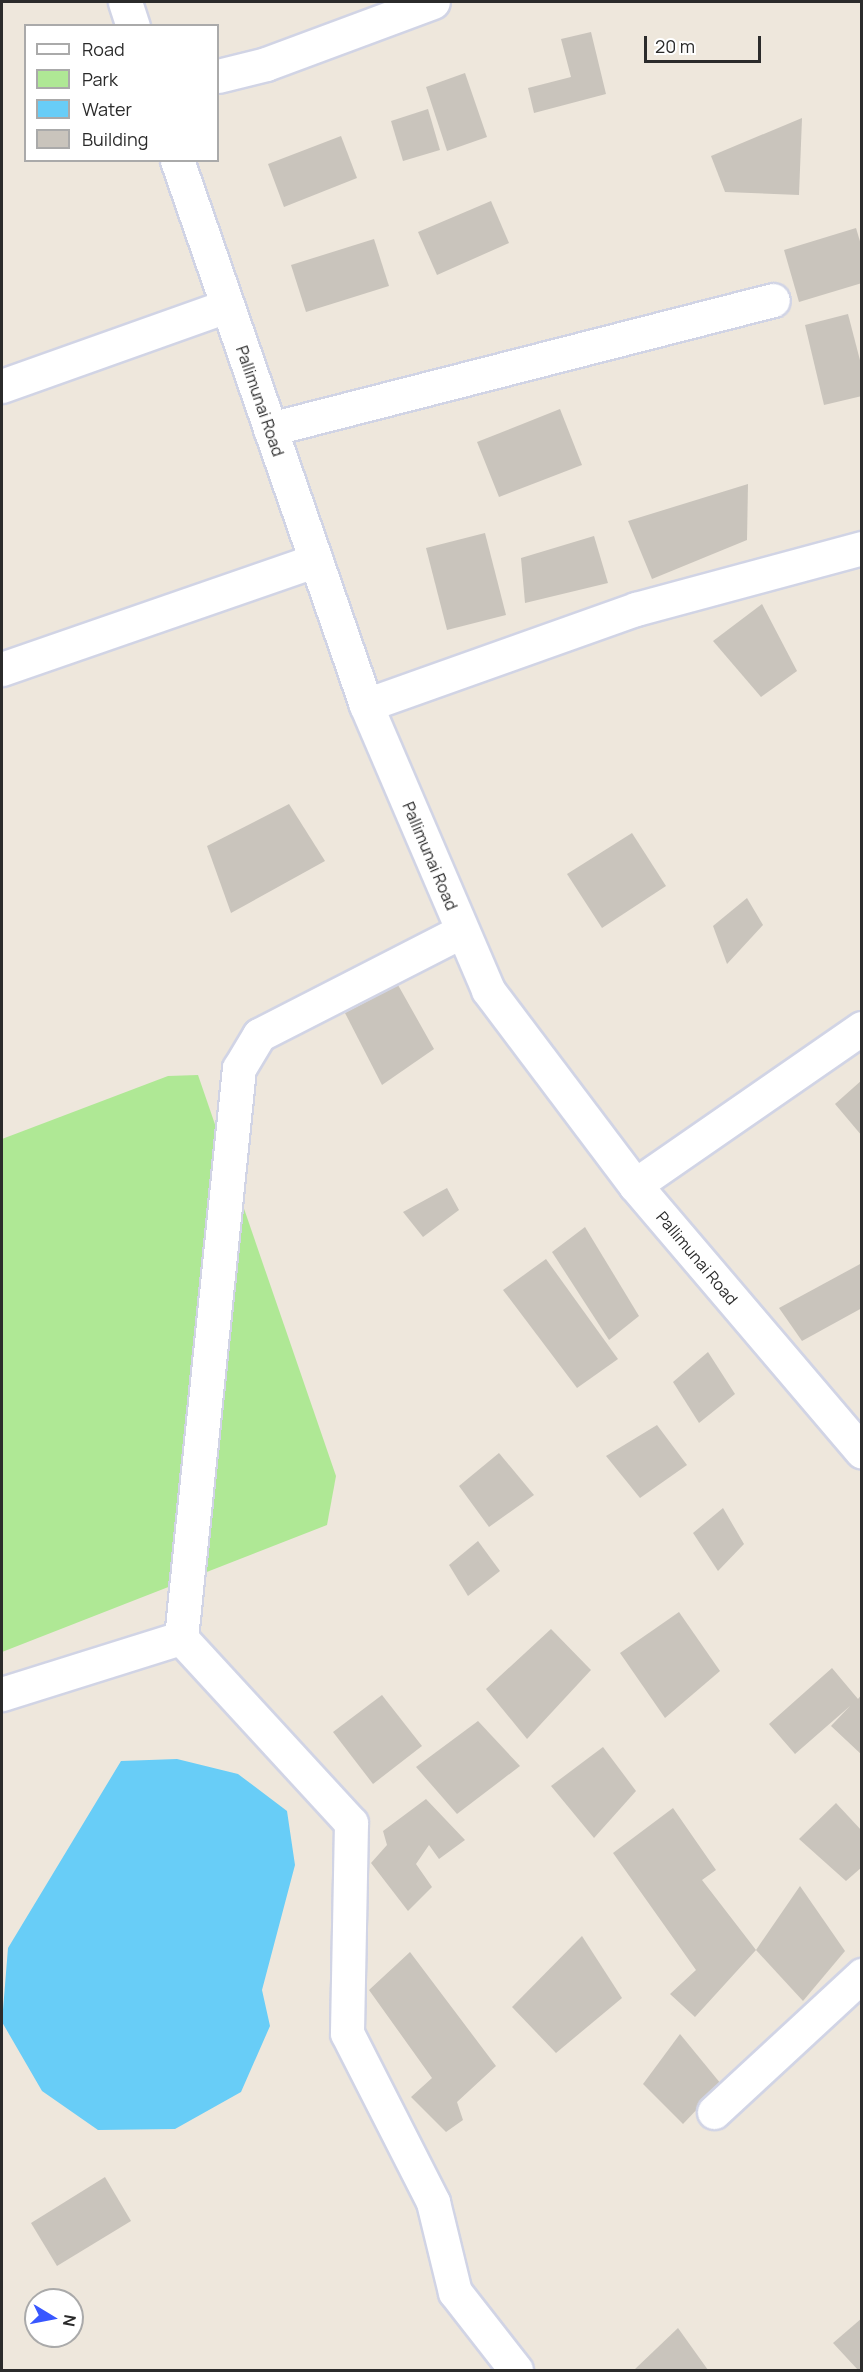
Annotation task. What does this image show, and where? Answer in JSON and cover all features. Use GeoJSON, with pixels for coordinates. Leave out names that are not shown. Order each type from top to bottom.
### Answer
{"type":"FeatureCollection","features":[{"type":"Feature","properties":{"kind":"street"},"geometry":{"type":"LineString","coordinates":[[125,2],[132,24]]}},
{"type":"Feature","properties":{"kind":"street"},"geometry":{"type":"LineString","coordinates":[[219,76],[266,64],[434,2]]}},
{"type":"Feature","properties":{"kind":"street","name":"Pallimunai Road"},"geometry":{"type":"LineString","coordinates":[[178,162],[366,705],[488,990],[635,1185],[861,1452]]}},
{"type":"Feature","properties":{"kind":"street"},"geometry":{"type":"LineString","coordinates":[[270,429],[773,300]]}},
{"type":"Feature","properties":{"kind":"street"},"geometry":{"type":"LineString","coordinates":[[2,386],[227,306]]}},
{"type":"Feature","properties":{"kind":"street"},"geometry":{"type":"LineString","coordinates":[[366,705],[636,609],[861,548]]}},
{"type":"Feature","properties":{"kind":"street"},"geometry":{"type":"LineString","coordinates":[[2,669],[316,560]]}},
{"type":"Feature","properties":{"kind":"street"},"geometry":{"type":"LineString","coordinates":[[462,931],[259,1035],[239,1068],[180,1638],[351,1823],[347,2033],[433,2202],[455,2292],[516,2370]]}},
{"type":"Feature","properties":{"kind":"street"},"geometry":{"type":"LineString","coordinates":[[635,1185],[861,1028]]}},
{"type":"Feature","properties":{"kind":"street"},"geometry":{"type":"LineString","coordinates":[[2,1694],[180,1638]]}},
{"type":"Feature","properties":{"kind":"street"},"geometry":{"type":"LineString","coordinates":[[714,2112],[861,1975]]}},
{"type":"Feature","properties":{"kind":"green space"},"geometry":{"type":"Polygon","coordinates":[[[198,1075],[336,1476],[327,1525],[2,1652],[2,1139],[168,1076],[198,1075]]]}},
{"type":"Feature","properties":{"kind":"water"},"geometry":{"type":"Polygon","coordinates":[[[177,1759],[238,1774],[287,1811],[295,1865],[262,1990],[270,2026],[241,2092],[175,2129],[98,2130],[42,2091],[2,2022],[8,1948],[121,1761],[177,1759]]]}},
{"type":"Feature","properties":{"kind":"building"},"geometry":{"type":"Polygon","coordinates":[[[591,32],[606,94],[534,113],[528,88],[571,77],[561,39],[591,32]]]}},
{"type":"Feature","properties":{"kind":"building"},"geometry":{"type":"Polygon","coordinates":[[[465,73],[487,137],[447,151],[426,87],[465,73]]]}},
{"type":"Feature","properties":{"kind":"building"},"geometry":{"type":"Polygon","coordinates":[[[428,109],[440,150],[403,161],[391,121],[428,109]]]}},
{"type":"Feature","properties":{"kind":"building"},"geometry":{"type":"Polygon","coordinates":[[[802,118],[799,195],[725,192],[711,156],[802,118]]]}},
{"type":"Feature","properties":{"kind":"building"},"geometry":{"type":"Polygon","coordinates":[[[341,136],[357,178],[284,207],[268,164],[341,136]]]}},
{"type":"Feature","properties":{"kind":"building"},"geometry":{"type":"Polygon","coordinates":[[[491,201],[509,243],[437,275],[418,232],[491,201]]]}},
{"type":"Feature","properties":{"kind":"building"},"geometry":{"type":"Polygon","coordinates":[[[856,228],[862,248],[862,283],[799,302],[784,250],[856,228]]]}},
{"type":"Feature","properties":{"kind":"building"},"geometry":{"type":"Polygon","coordinates":[[[374,239],[389,286],[306,312],[291,265],[374,239]]]}},
{"type":"Feature","properties":{"kind":"building"},"geometry":{"type":"Polygon","coordinates":[[[848,314],[862,368],[862,396],[824,405],[805,325],[848,314]]]}},
{"type":"Feature","properties":{"kind":"building"},"geometry":{"type":"Polygon","coordinates":[[[560,409],[582,465],[499,497],[477,442],[560,409]]]}},
{"type":"Feature","properties":{"kind":"building"},"geometry":{"type":"Polygon","coordinates":[[[748,484],[747,540],[652,579],[628,521],[748,484]]]}},
{"type":"Feature","properties":{"kind":"building"},"geometry":{"type":"Polygon","coordinates":[[[485,533],[506,615],[447,630],[426,548],[485,533]]]}},
{"type":"Feature","properties":{"kind":"building"},"geometry":{"type":"Polygon","coordinates":[[[594,536],[608,583],[525,603],[521,558],[594,536]]]}},
{"type":"Feature","properties":{"kind":"building"},"geometry":{"type":"Polygon","coordinates":[[[762,604],[797,671],[761,697],[713,641],[762,604]]]}},
{"type":"Feature","properties":{"kind":"building"},"geometry":{"type":"Polygon","coordinates":[[[289,804],[325,861],[231,913],[207,846],[289,804]]]}},
{"type":"Feature","properties":{"kind":"building"},"geometry":{"type":"Polygon","coordinates":[[[632,833],[666,886],[602,928],[567,874],[632,833]]]}},
{"type":"Feature","properties":{"kind":"building"},"geometry":{"type":"Polygon","coordinates":[[[747,898],[763,925],[727,964],[713,926],[747,898]]]}},
{"type":"Feature","properties":{"kind":"building"},"geometry":{"type":"Polygon","coordinates":[[[398,985],[434,1049],[382,1085],[345,1013],[398,985]]]}},
{"type":"Feature","properties":{"kind":"building"},"geometry":{"type":"Polygon","coordinates":[[[862,1080],[862,1136],[835,1104],[862,1080]]]}},
{"type":"Feature","properties":{"kind":"building"},"geometry":{"type":"Polygon","coordinates":[[[447,1188],[459,1210],[423,1237],[403,1212],[447,1188]]]}},
{"type":"Feature","properties":{"kind":"building"},"geometry":{"type":"Polygon","coordinates":[[[585,1227],[639,1316],[609,1340],[552,1252],[585,1227]]]}},
{"type":"Feature","properties":{"kind":"building"},"geometry":{"type":"Polygon","coordinates":[[[546,1259],[618,1359],[577,1388],[503,1290],[546,1259]]]}},
{"type":"Feature","properties":{"kind":"building"},"geometry":{"type":"Polygon","coordinates":[[[862,1263],[862,1308],[802,1341],[779,1308],[862,1263]]]}},
{"type":"Feature","properties":{"kind":"building"},"geometry":{"type":"Polygon","coordinates":[[[708,1352],[735,1394],[699,1423],[673,1382],[708,1352]]]}},
{"type":"Feature","properties":{"kind":"building"},"geometry":{"type":"Polygon","coordinates":[[[657,1425],[687,1465],[640,1498],[606,1456],[657,1425]]]}},
{"type":"Feature","properties":{"kind":"building"},"geometry":{"type":"Polygon","coordinates":[[[499,1453],[534,1495],[489,1527],[459,1486],[499,1453]]]}},
{"type":"Feature","properties":{"kind":"building"},"geometry":{"type":"Polygon","coordinates":[[[723,1508],[744,1544],[718,1571],[693,1533],[723,1508]]]}},
{"type":"Feature","properties":{"kind":"building"},"geometry":{"type":"Polygon","coordinates":[[[478,1541],[500,1571],[468,1596],[449,1565],[478,1541]]]}},
{"type":"Feature","properties":{"kind":"building"},"geometry":{"type":"Polygon","coordinates":[[[679,1612],[720,1671],[665,1718],[620,1653],[679,1612]]]}},
{"type":"Feature","properties":{"kind":"building"},"geometry":{"type":"Polygon","coordinates":[[[551,1629],[591,1670],[527,1739],[486,1689],[551,1629]]]}},
{"type":"Feature","properties":{"kind":"building"},"geometry":{"type":"Polygon","coordinates":[[[832,1668],[858,1699],[862,1694],[862,1755],[831,1726],[850,1706],[795,1754],[769,1724],[832,1668]]]}},
{"type":"Feature","properties":{"kind":"building"},"geometry":{"type":"Polygon","coordinates":[[[382,1695],[422,1746],[373,1784],[333,1732],[382,1695]]]}},
{"type":"Feature","properties":{"kind":"building"},"geometry":{"type":"Polygon","coordinates":[[[478,1721],[520,1766],[457,1814],[416,1767],[478,1721]]]}},
{"type":"Feature","properties":{"kind":"building"},"geometry":{"type":"Polygon","coordinates":[[[603,1747],[636,1791],[594,1838],[551,1786],[603,1747]]]}},
{"type":"Feature","properties":{"kind":"building"},"geometry":{"type":"Polygon","coordinates":[[[426,1799],[465,1840],[439,1859],[429,1845],[416,1864],[432,1887],[408,1911],[371,1863],[387,1845],[383,1831],[426,1799]]]}},
{"type":"Feature","properties":{"kind":"building"},"geometry":{"type":"Polygon","coordinates":[[[836,1803],[862,1831],[862,1867],[846,1881],[799,1839],[836,1803]]]}},
{"type":"Feature","properties":{"kind":"building"},"geometry":{"type":"Polygon","coordinates":[[[673,1808],[716,1870],[702,1880],[756,1950],[695,2017],[670,1994],[696,1970],[613,1853],[673,1808]]]}},
{"type":"Feature","properties":{"kind":"building"},"geometry":{"type":"Polygon","coordinates":[[[800,1886],[845,1951],[803,2001],[756,1950],[800,1886]]]}},
{"type":"Feature","properties":{"kind":"building"},"geometry":{"type":"Polygon","coordinates":[[[582,1936],[622,1998],[556,2053],[512,2007],[582,1936]]]}},
{"type":"Feature","properties":{"kind":"building"},"geometry":{"type":"Polygon","coordinates":[[[410,1952],[496,2066],[457,2102],[463,2120],[446,2132],[411,2097],[432,2078],[369,1990],[410,1952]]]}},
{"type":"Feature","properties":{"kind":"building"},"geometry":{"type":"Polygon","coordinates":[[[680,2034],[721,2084],[683,2124],[643,2084],[680,2034]]]}},
{"type":"Feature","properties":{"kind":"building"},"geometry":{"type":"Polygon","coordinates":[[[105,2177],[131,2221],[57,2266],[31,2223],[105,2177]]]}},
{"type":"Feature","properties":{"kind":"building"},"geometry":{"type":"Polygon","coordinates":[[[862,2318],[862,2370],[858,2370],[833,2343],[862,2318]]]}},
{"type":"Feature","properties":{"kind":"building"},"geometry":{"type":"Polygon","coordinates":[[[678,2328],[708,2370],[634,2370],[678,2328]]]}}]}
